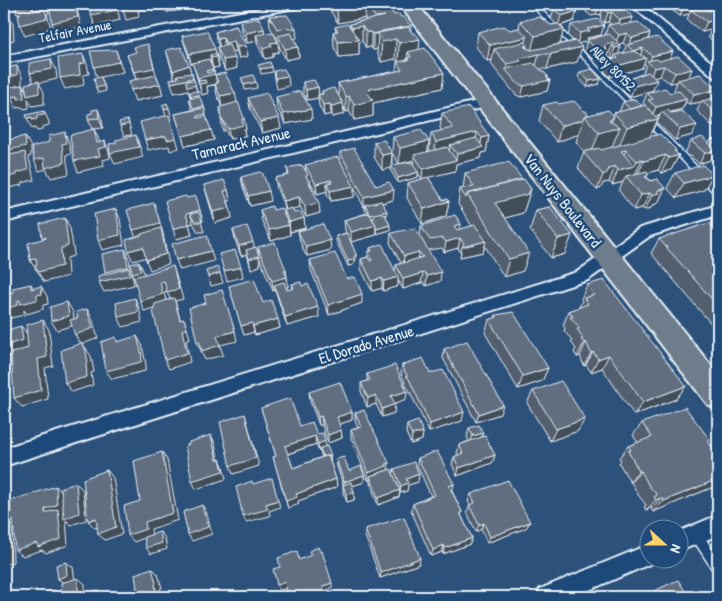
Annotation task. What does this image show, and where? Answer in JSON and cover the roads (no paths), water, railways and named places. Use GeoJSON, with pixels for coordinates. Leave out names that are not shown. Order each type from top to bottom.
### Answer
{"type":"FeatureCollection","features":[{"type":"Feature","properties":{"kind":"main road","name":"Van Nuys Boulevard"},"geometry":{"type":"LineString","coordinates":[[408,4],[718,396]]}},
{"type":"Feature","properties":{"kind":"street","name":"Telfair Avenue"},"geometry":{"type":"LineString","coordinates":[[4,60],[300,4]]}},
{"type":"Feature","properties":{"kind":"street"},"geometry":{"type":"LineString","coordinates":[[635,4],[718,74]]}},
{"type":"Feature","properties":{"kind":"street","name":"Tamarack Avenue"},"geometry":{"type":"LineString","coordinates":[[4,217],[486,103]]}},
{"type":"Feature","properties":{"kind":"street","name":"El Dorado Avenue"},"geometry":{"type":"LineString","coordinates":[[4,457],[582,276],[645,232],[718,210]]}},
{"type":"Feature","properties":{"kind":"street"},"geometry":{"type":"LineString","coordinates":[[690,537],[718,525]]}},
{"type":"Feature","properties":{"kind":"street"},"geometry":{"type":"LineString","coordinates":[[548,597],[640,558]]}},
{"type":"Feature","properties":{"kind":"lane","name":"Alley 80152"},"geometry":{"type":"LineString","coordinates":[[533,4],[718,192]]}},
{"type":"Feature","properties":{"kind":"lane"},"geometry":{"type":"LineString","coordinates":[[690,540],[718,568]]}}]}
